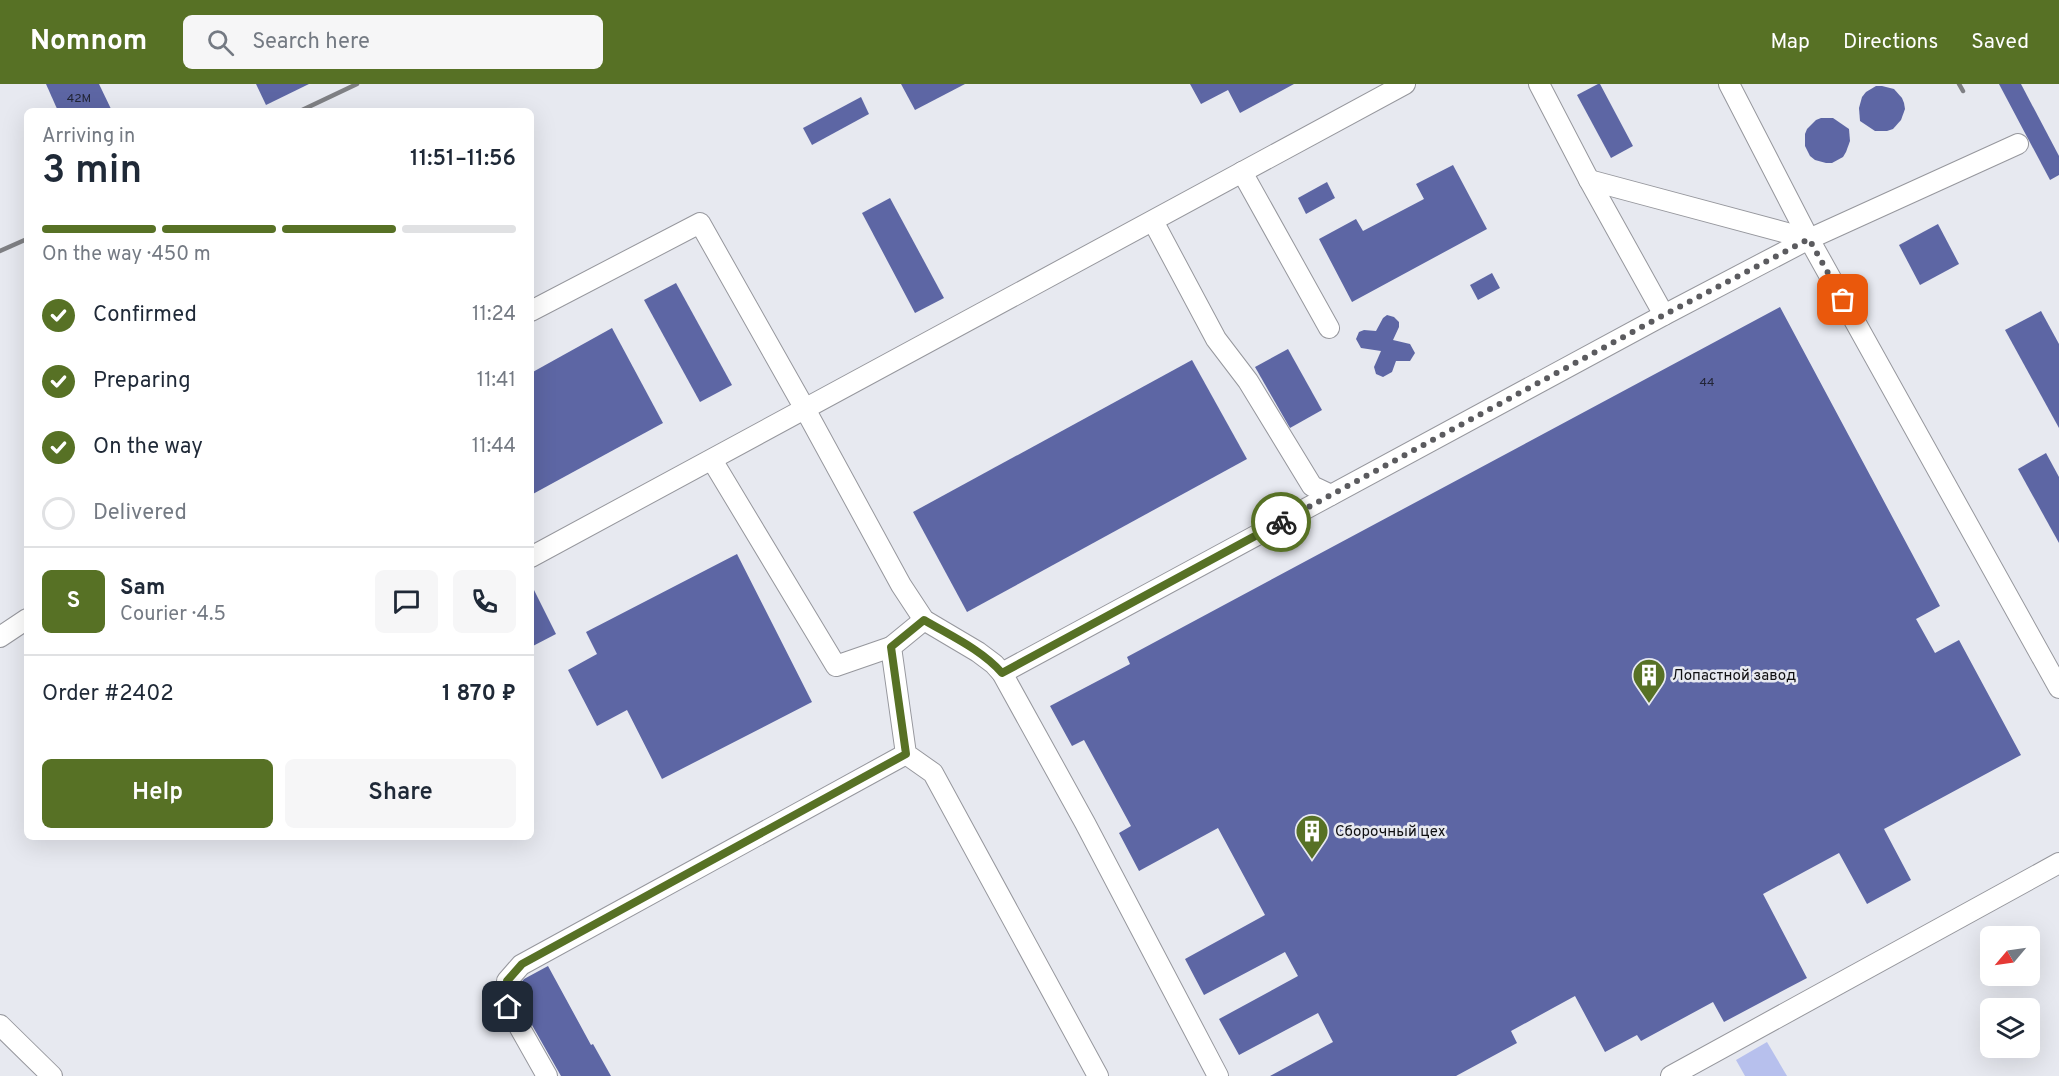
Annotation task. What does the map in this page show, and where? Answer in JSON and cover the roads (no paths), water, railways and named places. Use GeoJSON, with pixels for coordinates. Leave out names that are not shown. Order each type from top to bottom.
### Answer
{"type":"FeatureCollection","features":[{"type":"Feature","properties":{"kind":"lane"},"geometry":{"type":"LineString","coordinates":[[534,555],[1405,84]]}},
{"type":"Feature","properties":{"kind":"lane"},"geometry":{"type":"LineString","coordinates":[[1539,84],[1664,315]]}},
{"type":"Feature","properties":{"kind":"lane"},"geometry":{"type":"LineString","coordinates":[[1729,84],[1809,239],[2059,687]]}},
{"type":"Feature","properties":{"kind":"lane"},"geometry":{"type":"LineString","coordinates":[[1002,673],[1809,239],[2018,144]]}},
{"type":"Feature","properties":{"kind":"lane"},"geometry":{"type":"LineString","coordinates":[[1242,172],[1329,328]]}},
{"type":"Feature","properties":{"kind":"lane"},"geometry":{"type":"LineString","coordinates":[[1589,180],[1809,239]]}},
{"type":"Feature","properties":{"kind":"lane"},"geometry":{"type":"LineString","coordinates":[[1153,220],[1216,339],[1248,381],[1312,486],[1313,495],[1309,507]]}},
{"type":"Feature","properties":{"kind":"lane"},"geometry":{"type":"LineString","coordinates":[[534,309],[700,223],[806,409],[901,585],[924,620],[978,652],[1002,673],[1085,823],[1218,1076]]}},
{"type":"Feature","properties":{"kind":"lane"},"geometry":{"type":"LineString","coordinates":[[712,460],[836,666],[891,647],[924,620]]}},
{"type":"Feature","properties":{"kind":"lane"},"geometry":{"type":"LineString","coordinates":[[1312,486],[1331,495]]}},
{"type":"Feature","properties":{"kind":"lane"},"geometry":{"type":"LineString","coordinates":[[0,637],[24,621]]}},
{"type":"Feature","properties":{"kind":"lane"},"geometry":{"type":"LineString","coordinates":[[891,647],[906,754],[933,773],[1098,1076]]}},
{"type":"Feature","properties":{"kind":"lane"},"geometry":{"type":"LineString","coordinates":[[547,1076],[508,1007],[507,981],[522,964],[906,754]]}},
{"type":"Feature","properties":{"kind":"lane"},"geometry":{"type":"LineString","coordinates":[[1671,1076],[2059,863]]}},
{"type":"Feature","properties":{"kind":"lane"},"geometry":{"type":"LineString","coordinates":[[0,1025],[52,1076]]}},
{"type":"Feature","properties":{"kind":"railway"},"geometry":{"type":"LineString","coordinates":[[306,108],[357,84]]}},
{"type":"Feature","properties":{"kind":"railway"},"geometry":{"type":"LineString","coordinates":[[1959,84],[1963,91]]}},
{"type":"Feature","properties":{"kind":"railway"},"geometry":{"type":"LineString","coordinates":[[0,251],[24,240]]}},
{"type":"Feature","properties":{"kind":"place","name":"Лопастной завод"},"geometry":{"type":"Point","coordinates":[1649,704]}},
{"type":"Feature","properties":{"kind":"place","name":"Сборочный цех"},"geometry":{"type":"Point","coordinates":[1312,860]}}]}
